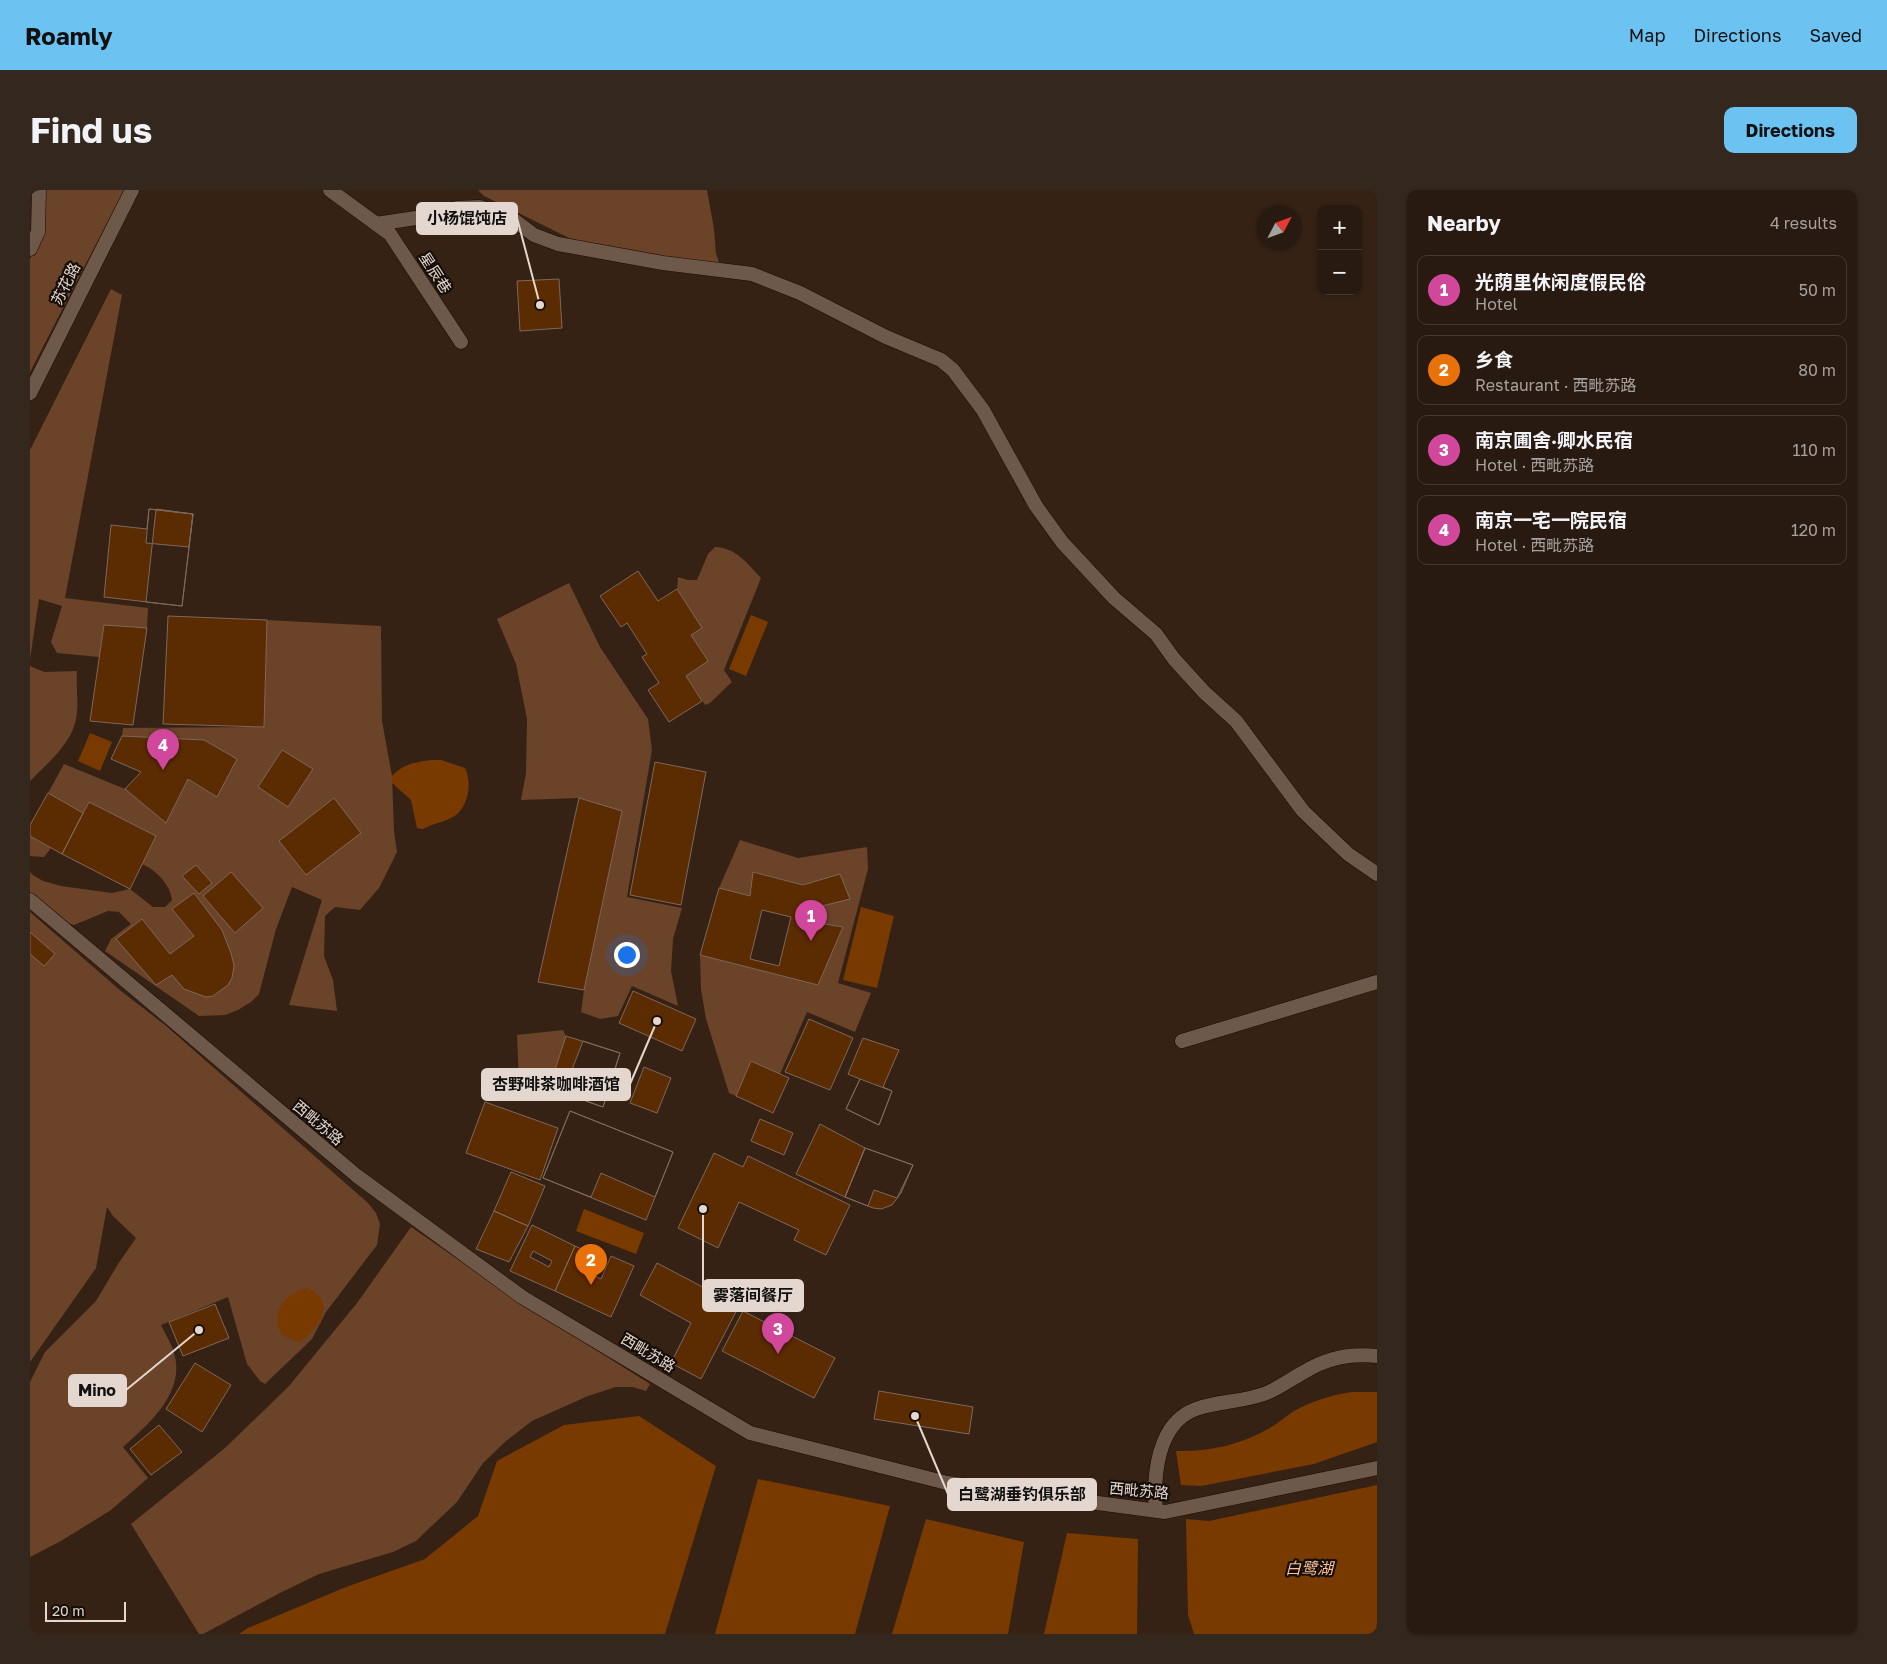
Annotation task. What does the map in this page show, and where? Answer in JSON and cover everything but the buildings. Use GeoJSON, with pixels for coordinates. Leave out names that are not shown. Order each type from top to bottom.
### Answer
{"type":"FeatureCollection","features":[{"type":"Feature","properties":{"kind":"street"},"geometry":{"type":"LineString","coordinates":[[30,250],[38,232],[39,190]]}},
{"type":"Feature","properties":{"kind":"street","name":"苏花路"},"geometry":{"type":"LineString","coordinates":[[30,393],[132,190]]}},
{"type":"Feature","properties":{"kind":"street","name":"星辰巷"},"geometry":{"type":"LineString","coordinates":[[330,190],[390,234],[461,342]]}},
{"type":"Feature","properties":{"kind":"street"},"geometry":{"type":"LineString","coordinates":[[376,224],[416,218],[457,208],[479,207],[510,217],[534,235],[558,244],[663,263],[752,274],[800,293],[886,337],[941,360],[953,370],[983,410],[1036,506],[1062,542],[1114,598],[1156,634],[1174,659],[1204,692],[1236,721],[1303,811],[1348,854],[1377,874]]}},
{"type":"Feature","properties":{"kind":"street","name":"西毗苏路"},"geometry":{"type":"LineString","coordinates":[[30,900],[364,1182],[522,1297],[750,1433],[947,1483],[1166,1512],[1377,1468]]}},
{"type":"Feature","properties":{"kind":"street"},"geometry":{"type":"LineString","coordinates":[[1182,1041],[1377,982]]}},
{"type":"Feature","properties":{"kind":"street"},"geometry":{"type":"LineString","coordinates":[[1156,1511],[1156,1486],[1161,1448],[1175,1422],[1185,1414],[1197,1408],[1264,1394],[1306,1370],[1334,1358],[1360,1354],[1377,1356]]}},
{"type":"Feature","properties":{"kind":"shaded area"},"geometry":{"type":"Polygon","coordinates":[[[45,190],[124,190],[30,372],[30,259],[39,239],[45,190]]]}},
{"type":"Feature","properties":{"kind":"shaded area"},"geometry":{"type":"Polygon","coordinates":[[[478,190],[707,190],[714,229],[716,254],[720,265],[619,251],[569,238],[484,196],[478,190]]]}},
{"type":"Feature","properties":{"kind":"shaded area"},"geometry":{"type":"Polygon","coordinates":[[[111,289],[122,295],[65,598],[148,608],[147,628],[104,625],[99,657],[57,653],[51,642],[62,606],[39,599],[30,659],[30,450],[111,289]]]}},
{"type":"Feature","properties":{"kind":"shaded area"},"geometry":{"type":"Polygon","coordinates":[[[715,547],[735,553],[761,578],[724,670],[732,682],[710,703],[705,705],[686,676],[708,661],[691,635],[702,628],[677,589],[678,577],[697,580],[708,554],[715,547]]]}},
{"type":"Feature","properties":{"kind":"shaded area"},"geometry":{"type":"Polygon","coordinates":[[[569,583],[600,647],[648,719],[652,750],[627,897],[682,908],[673,939],[671,971],[678,1006],[632,986],[618,1016],[600,1019],[581,1012],[622,811],[579,798],[521,800],[526,773],[527,719],[516,664],[497,619],[569,583]]]}},
{"type":"Feature","properties":{"kind":"shaded area"},"geometry":{"type":"Polygon","coordinates":[[[267,620],[381,626],[382,721],[392,776],[394,831],[397,852],[379,888],[360,910],[335,907],[325,916],[324,956],[333,980],[337,1011],[289,1005],[322,900],[292,887],[276,929],[259,994],[251,1002],[225,1015],[199,1016],[105,951],[111,939],[131,924],[119,912],[108,911],[74,925],[67,923],[30,893],[30,872],[43,881],[61,886],[112,893],[130,889],[153,907],[165,907],[172,900],[166,883],[153,870],[142,864],[156,836],[89,802],[83,813],[48,793],[64,764],[125,789],[188,779],[217,797],[237,759],[204,740],[122,736],[123,728],[264,727],[267,620]]]}},
{"type":"Feature","properties":{"kind":"shaded area"},"geometry":{"type":"Polygon","coordinates":[[[30,666],[44,672],[77,671],[77,713],[74,728],[64,745],[30,781],[30,666]]]}},
{"type":"Feature","properties":{"kind":"shaded area"},"geometry":{"type":"Polygon","coordinates":[[[30,836],[51,848],[44,857],[30,856],[30,836]]]}},
{"type":"Feature","properties":{"kind":"shaded area"},"geometry":{"type":"Polygon","coordinates":[[[740,840],[798,858],[867,847],[868,869],[838,983],[871,993],[855,1032],[807,1012],[780,1074],[751,1061],[736,1096],[729,1093],[706,1019],[701,989],[700,955],[818,985],[843,927],[807,921],[802,911],[849,899],[840,874],[803,885],[754,872],[750,896],[719,888],[740,840]]]}},
{"type":"Feature","properties":{"kind":"shaded area"},"geometry":{"type":"Polygon","coordinates":[[[30,912],[121,991],[165,1025],[368,1203],[376,1213],[380,1224],[377,1245],[326,1312],[312,1339],[265,1384],[260,1381],[247,1364],[228,1297],[161,1325],[174,1353],[175,1381],[163,1406],[144,1428],[123,1447],[148,1478],[111,1510],[61,1541],[30,1557],[30,1382],[45,1352],[96,1301],[136,1238],[113,1216],[107,1207],[96,1268],[30,1362],[30,912]]]}},
{"type":"Feature","properties":{"kind":"shaded area"},"geometry":{"type":"Polygon","coordinates":[[[563,1030],[566,1036],[549,1087],[572,1095],[569,1101],[519,1082],[517,1035],[563,1030]]]}},
{"type":"Feature","properties":{"kind":"shaded area"},"geometry":{"type":"Polygon","coordinates":[[[411,1227],[520,1302],[650,1384],[646,1391],[633,1387],[616,1387],[588,1396],[532,1421],[506,1441],[483,1463],[457,1502],[416,1541],[393,1552],[319,1574],[203,1634],[199,1634],[131,1524],[225,1448],[289,1386],[357,1303],[411,1227]]]}},
{"type":"Feature","properties":{"kind":"water"},"geometry":{"type":"Polygon","coordinates":[[[751,615],[768,622],[746,676],[729,669],[751,615]]]}},
{"type":"Feature","properties":{"kind":"water"},"geometry":{"type":"Polygon","coordinates":[[[90,733],[112,742],[100,771],[78,761],[90,733]]]}},
{"type":"Feature","properties":{"kind":"water"},"geometry":{"type":"Polygon","coordinates":[[[431,760],[441,760],[465,768],[469,786],[464,805],[456,815],[423,829],[417,828],[411,800],[392,783],[392,776],[405,766],[431,760]]]}},
{"type":"Feature","properties":{"kind":"water"},"geometry":{"type":"Polygon","coordinates":[[[861,907],[894,916],[877,988],[843,980],[861,907]]]}},
{"type":"Feature","properties":{"kind":"water"},"geometry":{"type":"Polygon","coordinates":[[[584,1209],[644,1233],[636,1254],[576,1231],[584,1209]]]}},
{"type":"Feature","properties":{"kind":"water"},"geometry":{"type":"Polygon","coordinates":[[[307,1288],[316,1293],[322,1300],[322,1315],[319,1322],[300,1342],[288,1338],[280,1331],[277,1323],[278,1314],[281,1305],[288,1297],[297,1291],[307,1288]]]}},
{"type":"Feature","properties":{"kind":"water"},"geometry":{"type":"Polygon","coordinates":[[[1352,1392],[1377,1392],[1377,1442],[1314,1464],[1201,1486],[1181,1485],[1176,1451],[1212,1449],[1235,1443],[1257,1435],[1308,1404],[1352,1392]]]}},
{"type":"Feature","properties":{"kind":"water"},"geometry":{"type":"Polygon","coordinates":[[[639,1416],[716,1466],[665,1634],[239,1634],[248,1628],[346,1587],[425,1559],[478,1516],[497,1461],[564,1425],[639,1416]]]}},
{"type":"Feature","properties":{"kind":"water"},"geometry":{"type":"Polygon","coordinates":[[[758,1479],[890,1506],[855,1634],[715,1634],[758,1479]]]}},
{"type":"Feature","properties":{"kind":"water","name":"白鹭湖"},"geometry":{"type":"Polygon","coordinates":[[[1377,1485],[1377,1634],[1194,1634],[1188,1615],[1186,1519],[1209,1521],[1377,1485]]]}},
{"type":"Feature","properties":{"kind":"water"},"geometry":{"type":"Polygon","coordinates":[[[926,1519],[1024,1542],[1008,1634],[892,1634],[926,1519]]]}},
{"type":"Feature","properties":{"kind":"water"},"geometry":{"type":"Polygon","coordinates":[[[1067,1533],[1138,1539],[1137,1634],[1044,1634],[1067,1533]]]}},
{"type":"Feature","properties":{"kind":"place","name":"小杨馄饨店"},"geometry":{"type":"Point","coordinates":[540,305]}},
{"type":"Feature","properties":{"kind":"place","name":"南京一宅一院民宿"},"geometry":{"type":"Point","coordinates":[163,770]}},
{"type":"Feature","properties":{"kind":"place","name":"光荫里休闲度假民俗"},"geometry":{"type":"Point","coordinates":[811,941]}},
{"type":"Feature","properties":{"kind":"place","name":"杏野啡茶咖啡酒馆"},"geometry":{"type":"Point","coordinates":[657,1021]}},
{"type":"Feature","properties":{"kind":"place","name":"雾落间餐厅"},"geometry":{"type":"Point","coordinates":[703,1209]}},
{"type":"Feature","properties":{"kind":"place","name":"乡食"},"geometry":{"type":"Point","coordinates":[591,1285]}},
{"type":"Feature","properties":{"kind":"place","name":"Mino"},"geometry":{"type":"Point","coordinates":[199,1330]}},
{"type":"Feature","properties":{"kind":"place","name":"南京圃舍·卿水民宿"},"geometry":{"type":"Point","coordinates":[778,1354]}},
{"type":"Feature","properties":{"kind":"place","name":"白鹭湖垂钓俱乐部"},"geometry":{"type":"Point","coordinates":[915,1416]}}]}
